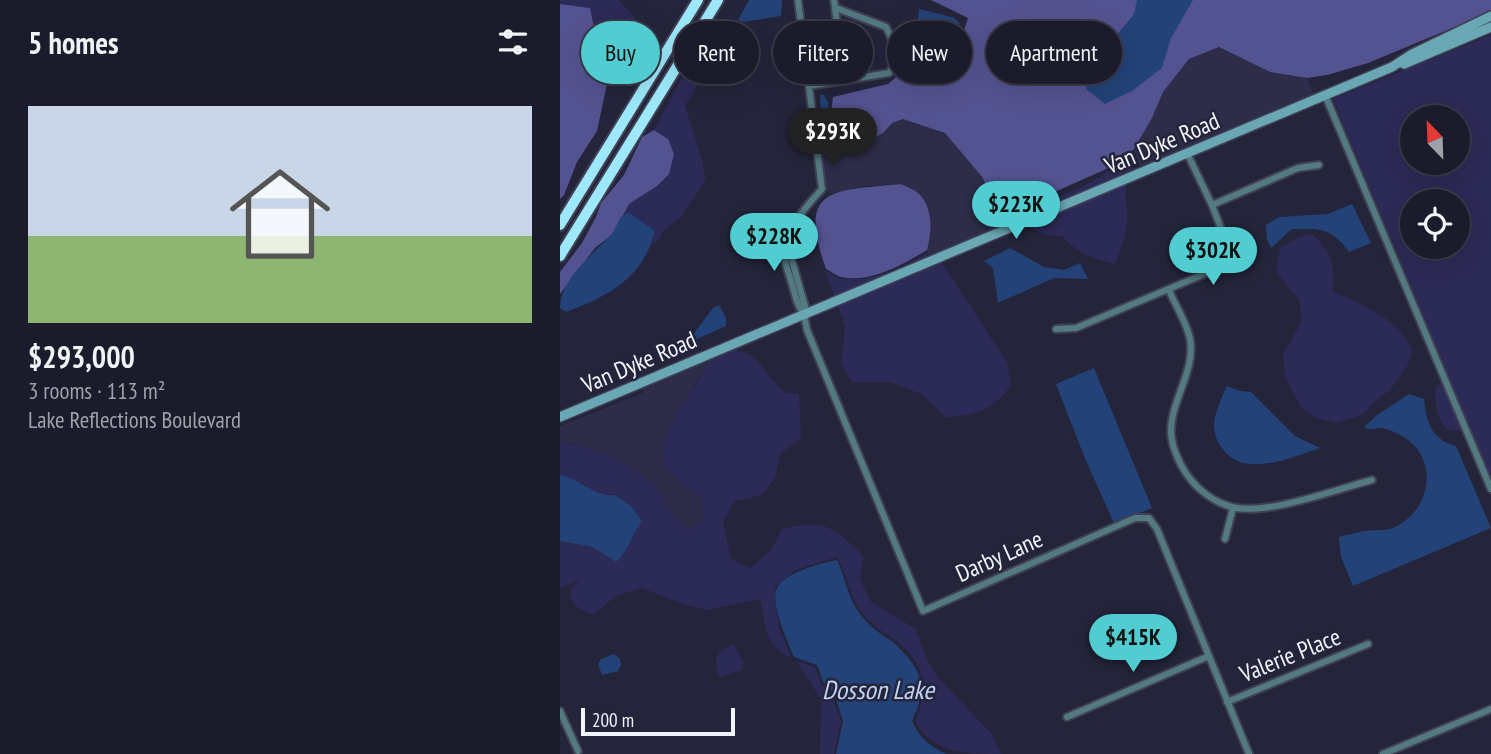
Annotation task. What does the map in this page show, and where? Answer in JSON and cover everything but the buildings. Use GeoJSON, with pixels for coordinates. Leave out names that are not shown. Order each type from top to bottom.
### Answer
{"type":"FeatureCollection","features":[{"type":"Feature","properties":{"kind":"highway"},"geometry":{"type":"LineString","coordinates":[[560,225],[698,0]]}},
{"type":"Feature","properties":{"kind":"highway"},"geometry":{"type":"LineString","coordinates":[[560,256],[718,0]]}},
{"type":"Feature","properties":{"kind":"main road","name":"Van Dyke Road"},"geometry":{"type":"LineString","coordinates":[[560,417],[1325,95],[1392,66],[1491,16]]}},
{"type":"Feature","properties":{"kind":"main road","name":"Van Dyke Road"},"geometry":{"type":"LineString","coordinates":[[1392,66],[1416,60],[1491,27]]}},
{"type":"Feature","properties":{"kind":"street"},"geometry":{"type":"LineString","coordinates":[[798,0],[822,189],[803,210],[789,235],[791,257],[805,306],[804,315]]}},
{"type":"Feature","properties":{"kind":"street"},"geometry":{"type":"LineString","coordinates":[[835,4],[887,27],[891,35],[895,63],[889,73],[873,76]]}},
{"type":"Feature","properties":{"kind":"street"},"geometry":{"type":"LineString","coordinates":[[809,86],[823,84]]}},
{"type":"Feature","properties":{"kind":"street"},"geometry":{"type":"LineString","coordinates":[[1325,95],[1491,489]]}},
{"type":"Feature","properties":{"kind":"street"},"geometry":{"type":"LineString","coordinates":[[1056,328],[1076,328],[1220,270],[1228,264],[1232,257],[1212,205],[1187,153]]}},
{"type":"Feature","properties":{"kind":"street"},"geometry":{"type":"LineString","coordinates":[[1212,205],[1298,168],[1319,165]]}},
{"type":"Feature","properties":{"kind":"street"},"geometry":{"type":"LineString","coordinates":[[1169,290],[1190,339],[1190,359],[1175,406],[1171,434],[1187,475],[1208,495],[1233,508],[1259,508],[1276,506],[1372,480]]}},
{"type":"Feature","properties":{"kind":"street","name":"Darby Lane"},"geometry":{"type":"LineString","coordinates":[[804,315],[822,368],[923,611],[1142,516],[1153,521],[1157,529],[1249,754]]}},
{"type":"Feature","properties":{"kind":"street"},"geometry":{"type":"LineString","coordinates":[[1225,539],[1233,508]]}},
{"type":"Feature","properties":{"kind":"street","name":"Valerie Place"},"geometry":{"type":"LineString","coordinates":[[1227,702],[1367,644]]}},
{"type":"Feature","properties":{"kind":"street"},"geometry":{"type":"LineString","coordinates":[[1067,717],[1209,656]]}},
{"type":"Feature","properties":{"kind":"street"},"geometry":{"type":"LineString","coordinates":[[1383,754],[1491,709]]}},
{"type":"Feature","properties":{"kind":"street"},"geometry":{"type":"LineString","coordinates":[[560,711],[578,751]]}},
{"type":"Feature","properties":{"kind":"shaded area"},"geometry":{"type":"Polygon","coordinates":[[[560,0],[618,0],[636,21],[593,21],[590,8],[560,4],[560,0]]]}},
{"type":"Feature","properties":{"kind":"shaded area"},"geometry":{"type":"Polygon","coordinates":[[[931,0],[1491,0],[1491,12],[1368,63],[1327,75],[1307,78],[1270,72],[1219,47],[1189,59],[1163,92],[1134,149],[1113,166],[1030,203],[1006,206],[992,204],[983,178],[945,133],[903,119],[892,123],[883,133],[868,142],[836,129],[831,112],[833,97],[888,84],[972,84],[972,21],[967,21],[968,18],[931,0]]]}},
{"type":"Feature","properties":{"kind":"shaded area"},"geometry":{"type":"Polygon","coordinates":[[[560,4],[590,8],[593,21],[581,21],[581,84],[607,84],[597,131],[577,162],[560,199],[560,4]]]}},
{"type":"Feature","properties":{"kind":"shaded area"},"geometry":{"type":"Polygon","coordinates":[[[1491,35],[1491,477],[1333,99],[1491,35]]]}},
{"type":"Feature","properties":{"kind":"shaded area"},"geometry":{"type":"Polygon","coordinates":[[[1219,47],[1270,72],[1307,78],[1315,98],[1141,169],[1134,149],[1163,92],[1189,59],[1219,47]]]}},
{"type":"Feature","properties":{"kind":"shaded area"},"geometry":{"type":"Polygon","coordinates":[[[678,84],[698,84],[685,106],[706,180],[680,218],[664,230],[659,240],[651,245],[655,231],[629,214],[621,217],[629,204],[640,197],[668,139],[654,130],[678,84]]]}},
{"type":"Feature","properties":{"kind":"shaded area"},"geometry":{"type":"Polygon","coordinates":[[[903,119],[945,133],[983,178],[992,203],[1006,206],[1012,223],[930,259],[927,250],[931,234],[901,184],[866,186],[833,193],[822,189],[815,132],[836,129],[868,141],[883,133],[892,123],[903,119]]]}},
{"type":"Feature","properties":{"kind":"shaded area"},"geometry":{"type":"Polygon","coordinates":[[[654,130],[668,139],[674,154],[669,174],[657,186],[629,204],[613,234],[595,248],[560,294],[560,272],[582,243],[601,203],[624,175],[642,137],[654,130]]]}},
{"type":"Feature","properties":{"kind":"shaded area"},"geometry":{"type":"Polygon","coordinates":[[[1133,153],[1135,160],[1131,174],[1021,220],[1012,208],[1044,202],[1076,189],[1107,172],[1133,153]]]}},
{"type":"Feature","properties":{"kind":"shaded area"},"geometry":{"type":"Polygon","coordinates":[[[1128,181],[1126,226],[1115,264],[1086,255],[1062,236],[1044,235],[1026,225],[1128,181]]]}},
{"type":"Feature","properties":{"kind":"shaded area"},"geometry":{"type":"Polygon","coordinates":[[[901,184],[919,194],[928,208],[930,236],[927,250],[897,267],[875,275],[841,277],[826,269],[818,242],[816,221],[819,207],[827,198],[840,192],[901,184]]]}},
{"type":"Feature","properties":{"kind":"shaded area"},"geometry":{"type":"Polygon","coordinates":[[[1312,234],[1331,260],[1333,291],[1390,322],[1407,340],[1412,351],[1408,365],[1390,390],[1364,414],[1337,423],[1316,418],[1301,408],[1285,377],[1283,354],[1301,323],[1300,301],[1276,272],[1280,248],[1298,237],[1312,234]]]}},
{"type":"Feature","properties":{"kind":"shaded area"},"geometry":{"type":"Polygon","coordinates":[[[926,253],[928,259],[835,298],[825,270],[839,279],[861,279],[896,272],[926,253]]]}},
{"type":"Feature","properties":{"kind":"shaded area"},"geometry":{"type":"Polygon","coordinates":[[[940,260],[1007,362],[1011,386],[990,406],[967,415],[946,417],[921,394],[890,382],[852,382],[841,364],[845,326],[837,304],[940,260]]]}},
{"type":"Feature","properties":{"kind":"shaded area"},"geometry":{"type":"Polygon","coordinates":[[[735,349],[754,357],[783,392],[799,394],[801,438],[781,453],[775,478],[762,495],[735,501],[723,521],[731,559],[750,568],[771,550],[782,529],[818,525],[836,532],[863,556],[860,579],[871,602],[916,629],[927,660],[939,679],[992,734],[1001,754],[951,750],[940,746],[922,732],[915,721],[920,709],[923,687],[918,667],[905,648],[874,626],[862,612],[837,557],[796,570],[775,587],[779,629],[792,658],[775,647],[767,634],[760,599],[707,610],[685,605],[642,588],[616,596],[593,615],[580,609],[572,600],[570,591],[579,580],[560,588],[560,541],[592,547],[616,562],[637,529],[631,506],[615,495],[601,493],[560,475],[560,441],[600,453],[638,473],[658,491],[675,518],[689,530],[704,518],[701,497],[680,483],[665,467],[663,443],[676,414],[713,358],[735,349]]]}},
{"type":"Feature","properties":{"kind":"shaded area"},"geometry":{"type":"Polygon","coordinates":[[[712,356],[716,357],[695,383],[663,443],[680,483],[701,497],[704,518],[689,530],[678,524],[657,490],[626,465],[576,444],[560,441],[560,426],[643,393],[640,386],[712,356]]]}},
{"type":"Feature","properties":{"kind":"shaded area"},"geometry":{"type":"Polygon","coordinates":[[[1443,381],[1464,431],[1447,430],[1438,415],[1436,387],[1443,381]]]}},
{"type":"Feature","properties":{"kind":"shaded area"},"geometry":{"type":"Polygon","coordinates":[[[733,644],[743,661],[742,670],[720,677],[716,666],[717,657],[733,644]]]}},
{"type":"Feature","properties":{"kind":"shaded area"},"geometry":{"type":"Polygon","coordinates":[[[796,661],[815,667],[821,684],[832,695],[841,721],[834,754],[820,754],[821,699],[796,661]]]}},
{"type":"Feature","properties":{"kind":"water"},"geometry":{"type":"Polygon","coordinates":[[[749,0],[782,0],[781,16],[738,20],[749,0]]]}},
{"type":"Feature","properties":{"kind":"water"},"geometry":{"type":"Polygon","coordinates":[[[1137,0],[1193,0],[1171,38],[1162,68],[1132,91],[1105,104],[1086,89],[1087,84],[1122,84],[1122,29],[1134,14],[1137,0]]]}},
{"type":"Feature","properties":{"kind":"water"},"geometry":{"type":"Polygon","coordinates":[[[919,9],[955,18],[958,21],[919,21],[919,9]]]}},
{"type":"Feature","properties":{"kind":"water"},"geometry":{"type":"Polygon","coordinates":[[[820,94],[824,95],[828,102],[830,128],[823,129],[821,125],[820,94]]]}},
{"type":"Feature","properties":{"kind":"water"},"geometry":{"type":"Polygon","coordinates":[[[1352,204],[1371,243],[1349,252],[1331,234],[1311,229],[1292,229],[1271,248],[1267,240],[1266,225],[1279,217],[1328,214],[1352,204]]]}},
{"type":"Feature","properties":{"kind":"water"},"geometry":{"type":"Polygon","coordinates":[[[629,213],[655,231],[642,262],[622,284],[609,292],[566,312],[560,308],[561,298],[571,278],[612,234],[621,217],[629,213]]]}},
{"type":"Feature","properties":{"kind":"water"},"geometry":{"type":"Polygon","coordinates":[[[1010,248],[1044,267],[1064,270],[1080,263],[1088,279],[1054,278],[998,303],[993,268],[984,261],[1010,248]]]}},
{"type":"Feature","properties":{"kind":"water"},"geometry":{"type":"Polygon","coordinates":[[[719,305],[726,318],[726,326],[686,344],[713,308],[719,305]]]}},
{"type":"Feature","properties":{"kind":"water"},"geometry":{"type":"Polygon","coordinates":[[[1094,368],[1152,508],[1114,523],[1056,384],[1094,368]]]}},
{"type":"Feature","properties":{"kind":"water"},"geometry":{"type":"Polygon","coordinates":[[[1227,386],[1251,392],[1295,436],[1320,448],[1259,464],[1243,463],[1230,456],[1220,445],[1214,431],[1217,409],[1227,386]]]}},
{"type":"Feature","properties":{"kind":"water"},"geometry":{"type":"Polygon","coordinates":[[[1409,394],[1424,399],[1426,415],[1436,435],[1456,446],[1491,528],[1353,586],[1341,557],[1339,537],[1397,526],[1418,507],[1424,494],[1426,468],[1413,444],[1388,429],[1364,427],[1409,394]]]}},
{"type":"Feature","properties":{"kind":"water"},"geometry":{"type":"Polygon","coordinates":[[[560,475],[601,493],[615,495],[631,506],[642,521],[616,562],[592,547],[560,541],[560,475]]]}},
{"type":"Feature","properties":{"kind":"water","name":"Dosson Lake"},"geometry":{"type":"Polygon","coordinates":[[[837,560],[852,600],[861,615],[873,628],[896,644],[920,677],[921,693],[912,721],[926,741],[946,754],[836,754],[843,721],[834,693],[823,682],[817,665],[794,657],[781,623],[775,595],[781,583],[795,573],[837,560]]]}},
{"type":"Feature","properties":{"kind":"water"},"geometry":{"type":"Polygon","coordinates":[[[614,654],[620,659],[618,671],[602,675],[598,664],[601,659],[614,654]]]}}]}
